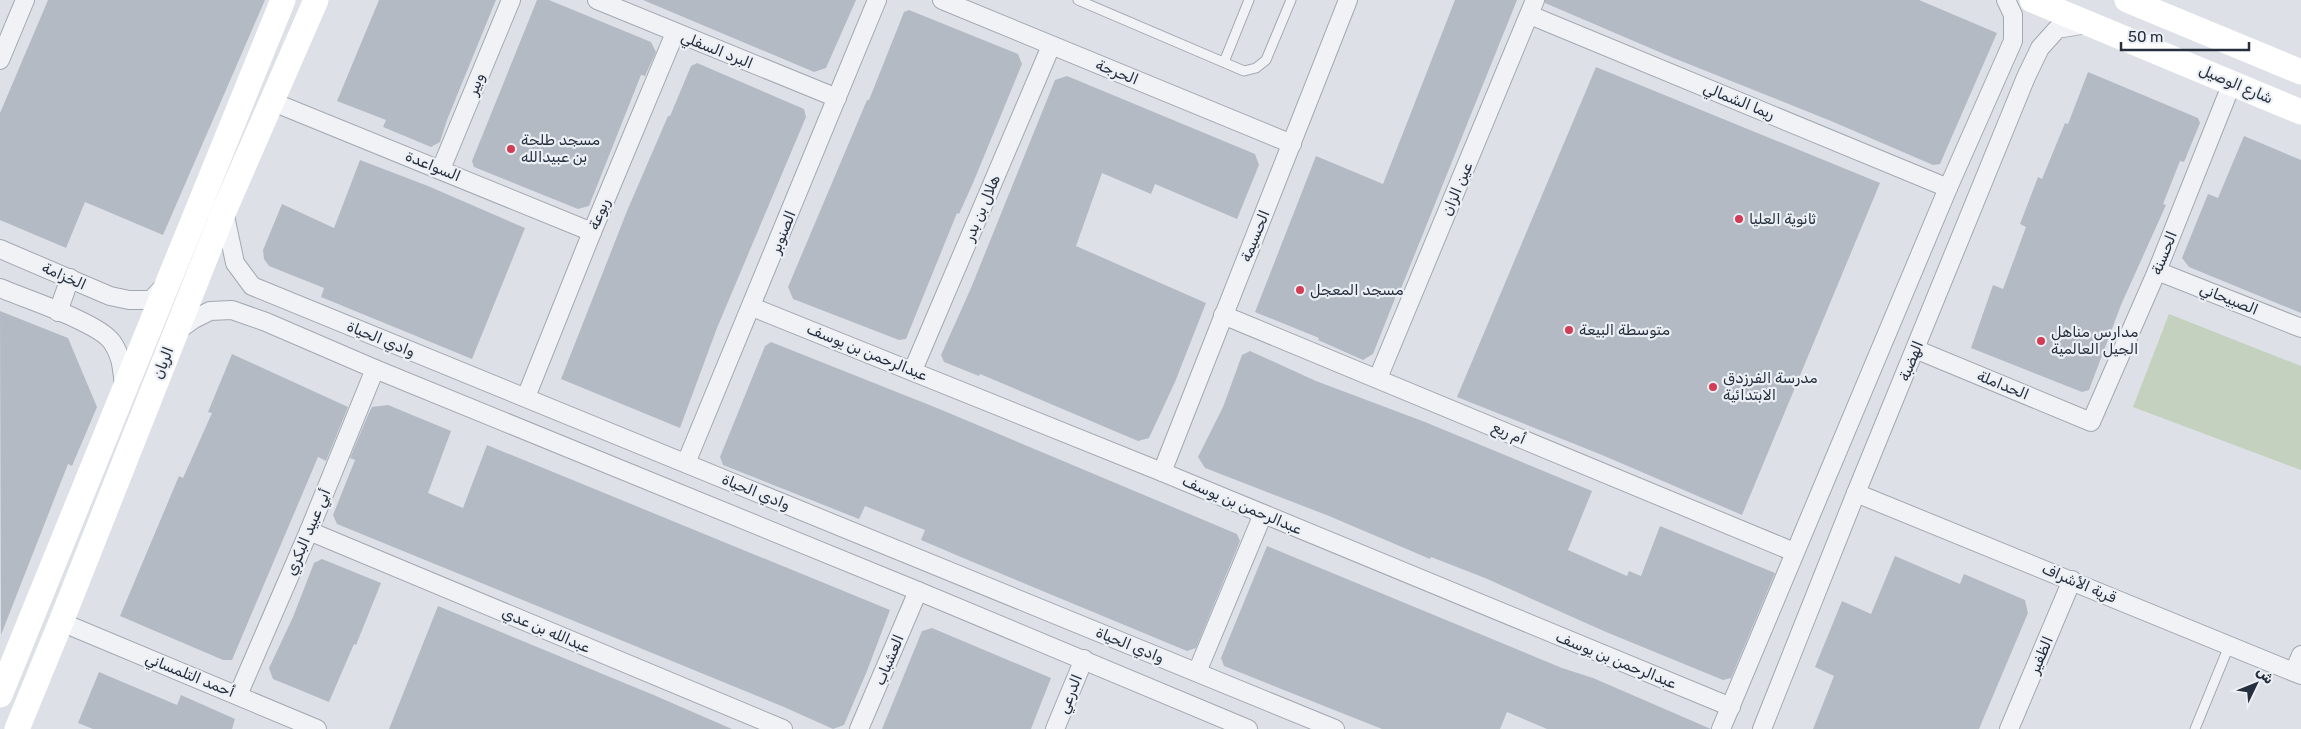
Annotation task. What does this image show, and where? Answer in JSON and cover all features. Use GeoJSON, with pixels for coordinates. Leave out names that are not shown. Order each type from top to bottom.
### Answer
{"type":"FeatureCollection","features":[{"type":"Feature","properties":{"kind":"street"},"geometry":{"type":"LineString","coordinates":[[0,60],[25,0]]}},
{"type":"Feature","properties":{"kind":"street","name":"الريان"},"geometry":{"type":"LineString","coordinates":[[0,695],[284,0]]}},
{"type":"Feature","properties":{"kind":"street","name":"الريان"},"geometry":{"type":"LineString","coordinates":[[17,729],[224,211],[316,0]]}},
{"type":"Feature","properties":{"kind":"street","name":"وبير"},"geometry":{"type":"LineString","coordinates":[[441,169],[511,0]]}},
{"type":"Feature","properties":{"kind":"street","name":"البرد السفلي"},"geometry":{"type":"LineString","coordinates":[[597,0],[837,98]]}},
{"type":"Feature","properties":{"kind":"street","name":"الصنوبر"},"geometry":{"type":"LineString","coordinates":[[686,463],[752,307],[877,0]]}},
{"type":"Feature","properties":{"kind":"street","name":"الحرجة"},"geometry":{"type":"LineString","coordinates":[[942,0],[1292,144]]}},
{"type":"Feature","properties":{"kind":"street","name":"الحسيمة"},"geometry":{"type":"LineString","coordinates":[[1162,472],[1348,0]]}},
{"type":"Feature","properties":{"kind":"street"},"geometry":{"type":"LineString","coordinates":[[1721,729],[1948,188],[2013,41],[2014,15],[2006,0]]}},
{"type":"Feature","properties":{"kind":"street","name":"شارع الوصيل"},"geometry":{"type":"LineString","coordinates":[[2032,0],[2301,112]]}},
{"type":"Feature","properties":{"kind":"street"},"geometry":{"type":"LineString","coordinates":[[2127,0],[2301,72]]}},
{"type":"Feature","properties":{"kind":"street","name":"ريما الشمالي"},"geometry":{"type":"LineString","coordinates":[[1533,7],[1948,188]]}},
{"type":"Feature","properties":{"kind":"street","name":"عين الزان"},"geometry":{"type":"LineString","coordinates":[[1378,378],[1533,7]]}},
{"type":"Feature","properties":{"kind":"street","name":"الهضبة"},"geometry":{"type":"LineString","coordinates":[[1762,729],[1856,492],[2040,48],[2057,29],[2089,23]]}},
{"type":"Feature","properties":{"kind":"street","name":"ربوعة"},"geometry":{"type":"LineString","coordinates":[[526,397],[675,32]]}},
{"type":"Feature","properties":{"kind":"street","name":"هلال بن بدر"},"geometry":{"type":"LineString","coordinates":[[913,370],[1051,46]]}},
{"type":"Feature","properties":{"kind":"street","name":"الحسنة"},"geometry":{"type":"LineString","coordinates":[[2091,422],[2157,271],[2232,83]]}},
{"type":"Feature","properties":{"kind":"street","name":"السواعدة"},"geometry":{"type":"LineString","coordinates":[[273,102],[592,232]]}},
{"type":"Feature","properties":{"kind":"street"},"geometry":{"type":"LineString","coordinates":[[1986,104],[2011,115]]}},
{"type":"Feature","properties":{"kind":"street","name":"وادي الحياة"},"geometry":{"type":"LineString","coordinates":[[224,211],[235,263],[252,286],[1335,729]]}},
{"type":"Feature","properties":{"kind":"street","name":"الخزامة"},"geometry":{"type":"LineString","coordinates":[[0,248],[110,296],[129,300],[151,300],[170,280]]}},
{"type":"Feature","properties":{"kind":"street","name":"الصبيحاني"},"geometry":{"type":"LineString","coordinates":[[2157,271],[2301,328]]}},
{"type":"Feature","properties":{"kind":"street"},"geometry":{"type":"LineString","coordinates":[[58,312],[70,278]]}},
{"type":"Feature","properties":{"kind":"street"},"geometry":{"type":"LineString","coordinates":[[0,288],[94,328],[111,340],[121,357],[125,390]]}},
{"type":"Feature","properties":{"kind":"street"},"geometry":{"type":"LineString","coordinates":[[289,331],[298,306]]}},
{"type":"Feature","properties":{"kind":"street","name":"عبدالرحمن بن يوسف"},"geometry":{"type":"LineString","coordinates":[[752,307],[913,370],[1731,707]]}},
{"type":"Feature","properties":{"kind":"street","name":"وادي الحياة"},"geometry":{"type":"LineString","coordinates":[[174,334],[194,319],[210,312],[232,310],[289,331],[1084,659],[1248,729]]}},
{"type":"Feature","properties":{"kind":"street","name":"أم ريع"},"geometry":{"type":"LineString","coordinates":[[1223,315],[1794,552]]}},
{"type":"Feature","properties":{"kind":"street","name":"الحداملة"},"geometry":{"type":"LineString","coordinates":[[1915,349],[2091,422]]}},
{"type":"Feature","properties":{"kind":"street","name":"أبي عبيد البكري"},"geometry":{"type":"LineString","coordinates":[[238,695],[309,531],[375,368]]}},
{"type":"Feature","properties":{"kind":"street","name":"قرية الأشراف"},"geometry":{"type":"LineString","coordinates":[[1856,492],[2298,673]]}},
{"type":"Feature","properties":{"kind":"street"},"geometry":{"type":"LineString","coordinates":[[1197,672],[1263,514]]}},
{"type":"Feature","properties":{"kind":"street","name":"عبدالله بن عدي"},"geometry":{"type":"LineString","coordinates":[[309,531],[783,729]]}},
{"type":"Feature","properties":{"kind":"street","name":"الظفير"},"geometry":{"type":"LineString","coordinates":[[2009,729],[2072,580]]}},
{"type":"Feature","properties":{"kind":"street","name":"العشباب"},"geometry":{"type":"LineString","coordinates":[[859,729],[918,591]]}},
{"type":"Feature","properties":{"kind":"street","name":"أحمد التلمساني"},"geometry":{"type":"LineString","coordinates":[[61,622],[317,729]]}},
{"type":"Feature","properties":{"kind":"street"},"geometry":{"type":"LineString","coordinates":[[2298,673],[2301,655]]}},
{"type":"Feature","properties":{"kind":"street","name":"الدرعي"},"geometry":{"type":"LineString","coordinates":[[1056,729],[1084,659]]}},
{"type":"Feature","properties":{"kind":"street"},"geometry":{"type":"LineString","coordinates":[[1192,705],[1225,729]]}},
{"type":"Feature","properties":{"kind":"lane"},"geometry":{"type":"LineString","coordinates":[[1078,0],[1244,70],[1256,68],[1266,60],[1291,0]]}},
{"type":"Feature","properties":{"kind":"lane"},"geometry":{"type":"LineString","coordinates":[[1224,62],[1249,0]]}},
{"type":"Feature","properties":{"kind":"lane"},"geometry":{"type":"LineString","coordinates":[[2195,729],[2229,646]]}},
{"type":"Feature","properties":{"kind":"green space"},"geometry":{"type":"Polygon","coordinates":[[[2169,314],[2301,366],[2301,470],[2133,407],[2169,314]]]}},
{"type":"Feature","properties":{"kind":"building"},"geometry":{"type":"Polygon","coordinates":[[[48,0],[265,0],[163,235],[85,202],[66,248],[0,220],[0,113],[48,0]]]}},
{"type":"Feature","properties":{"kind":"building"},"geometry":{"type":"Polygon","coordinates":[[[379,0],[496,0],[447,120],[440,142],[431,147],[383,127],[386,120],[337,101],[379,0]]]}},
{"type":"Feature","properties":{"kind":"building"},"geometry":{"type":"Polygon","coordinates":[[[537,0],[549,0],[651,42],[656,52],[645,76],[641,75],[589,206],[578,209],[474,167],[472,161],[537,0]]]}},
{"type":"Feature","properties":{"kind":"building"},"geometry":{"type":"Polygon","coordinates":[[[643,0],[856,0],[826,68],[814,72],[643,0]]]}},
{"type":"Feature","properties":{"kind":"building"},"geometry":{"type":"Polygon","coordinates":[[[1455,0],[1517,0],[1398,296],[1396,296],[1373,354],[1363,360],[1318,340],[1319,338],[1255,312],[1316,156],[1383,184],[1455,0]]]}},
{"type":"Feature","properties":{"kind":"building"},"geometry":{"type":"Polygon","coordinates":[[[1545,0],[1919,0],[1997,33],[1940,164],[1933,165],[1831,121],[1671,57],[1545,3],[1545,0]]]}},
{"type":"Feature","properties":{"kind":"building"},"geometry":{"type":"Polygon","coordinates":[[[909,10],[1018,54],[1022,64],[973,183],[959,214],[957,213],[906,339],[899,340],[793,299],[788,287],[867,100],[869,100],[904,12],[909,10]]]}},
{"type":"Feature","properties":{"kind":"building"},"geometry":{"type":"Polygon","coordinates":[[[697,63],[804,109],[806,117],[717,328],[680,428],[561,379],[627,211],[691,66],[697,63]]]}},
{"type":"Feature","properties":{"kind":"building"},"geometry":{"type":"Polygon","coordinates":[[[1596,67],[1880,183],[1742,515],[1602,455],[1457,397],[1596,67]]]}},
{"type":"Feature","properties":{"kind":"building"},"geometry":{"type":"Polygon","coordinates":[[[2088,72],[2198,118],[2200,123],[2184,162],[2180,161],[2163,204],[2166,205],[2121,305],[2089,390],[2082,392],[1971,348],[1993,285],[2003,289],[2026,227],[2020,224],[2038,177],[2042,179],[2065,123],[2068,124],[2088,72]]]}},
{"type":"Feature","properties":{"kind":"building"},"geometry":{"type":"Polygon","coordinates":[[[1067,76],[1255,154],[1259,165],[1237,219],[1155,184],[1151,194],[1102,173],[1076,246],[1206,303],[1175,382],[1149,438],[1138,441],[980,374],[979,376],[944,362],[941,355],[971,288],[1055,80],[1067,76]]]}},
{"type":"Feature","properties":{"kind":"building"},"geometry":{"type":"Polygon","coordinates":[[[2244,136],[2301,160],[2301,313],[2189,267],[2182,258],[2208,194],[2218,198],[2244,136]]]}},
{"type":"Feature","properties":{"kind":"building"},"geometry":{"type":"Polygon","coordinates":[[[360,160],[428,186],[525,228],[472,359],[321,297],[324,288],[269,266],[264,259],[263,250],[282,204],[334,228],[360,160]]]}},
{"type":"Feature","properties":{"kind":"building"},"geometry":{"type":"Polygon","coordinates":[[[0,311],[68,338],[97,407],[72,466],[68,464],[1,635],[0,311]]]}},
{"type":"Feature","properties":{"kind":"building"},"geometry":{"type":"Polygon","coordinates":[[[771,342],[937,408],[1237,534],[1240,541],[1196,648],[1187,651],[921,540],[925,530],[865,506],[859,519],[723,465],[720,457],[765,346],[771,342]]]}},
{"type":"Feature","properties":{"kind":"building"},"geometry":{"type":"Polygon","coordinates":[[[1250,351],[1316,381],[1425,422],[1592,491],[1568,550],[1627,576],[1629,571],[1641,576],[1660,526],[1775,573],[1731,678],[1723,680],[1606,632],[1485,578],[1431,557],[1430,559],[1329,516],[1205,468],[1198,457],[1223,407],[1242,355],[1250,351]]]}},
{"type":"Feature","properties":{"kind":"building"},"geometry":{"type":"Polygon","coordinates":[[[232,354],[348,407],[326,461],[318,457],[232,660],[223,660],[120,616],[179,476],[183,478],[212,413],[208,412],[232,354]]]}},
{"type":"Feature","properties":{"kind":"building"},"geometry":{"type":"Polygon","coordinates":[[[388,405],[451,431],[428,493],[463,508],[487,445],[890,610],[844,725],[833,729],[784,707],[337,524],[333,515],[355,460],[350,458],[368,415],[372,407],[388,405]]]}},
{"type":"Feature","properties":{"kind":"building"},"geometry":{"type":"Polygon","coordinates":[[[1267,546],[1562,668],[1593,678],[1711,729],[1547,729],[1507,712],[1500,729],[1382,729],[1224,666],[1221,658],[1267,546]]]}},
{"type":"Feature","properties":{"kind":"building"},"geometry":{"type":"Polygon","coordinates":[[[1895,556],[1960,584],[1964,574],[2025,600],[2028,613],[1979,729],[1813,729],[1834,676],[1815,667],[1842,601],[1871,614],[1895,556]]]}},
{"type":"Feature","properties":{"kind":"building"},"geometry":{"type":"Polygon","coordinates":[[[322,559],[381,583],[356,645],[354,644],[329,702],[273,679],[269,668],[293,617],[314,563],[322,559]]]}},
{"type":"Feature","properties":{"kind":"building"},"geometry":{"type":"Polygon","coordinates":[[[438,606],[656,696],[732,729],[389,729],[438,606]]]}},
{"type":"Feature","properties":{"kind":"building"},"geometry":{"type":"Polygon","coordinates":[[[932,628],[1051,678],[1031,729],[882,729],[922,631],[932,628]]]}},
{"type":"Feature","properties":{"kind":"building"},"geometry":{"type":"Polygon","coordinates":[[[99,672],[177,705],[181,695],[235,719],[232,729],[93,729],[78,723],[99,672]]]}},
{"type":"Feature","properties":{"kind":"place","name":"مسجد طلحة بن عبيدالله"},"geometry":{"type":"Point","coordinates":[511,149]}},
{"type":"Feature","properties":{"kind":"place","name":"ثانوية العليا"},"geometry":{"type":"Point","coordinates":[1739,219]}},
{"type":"Feature","properties":{"kind":"place","name":"مسجد المعجل"},"geometry":{"type":"Point","coordinates":[1300,290]}},
{"type":"Feature","properties":{"kind":"place","name":"متوسطة البيعة"},"geometry":{"type":"Point","coordinates":[1569,330]}},
{"type":"Feature","properties":{"kind":"place","name":"مدارس مناهل الجيل العالمية"},"geometry":{"type":"Point","coordinates":[2041,341]}},
{"type":"Feature","properties":{"kind":"place","name":"مدرسة الفرزدق الابتدائية"},"geometry":{"type":"Point","coordinates":[1713,387]}}]}
